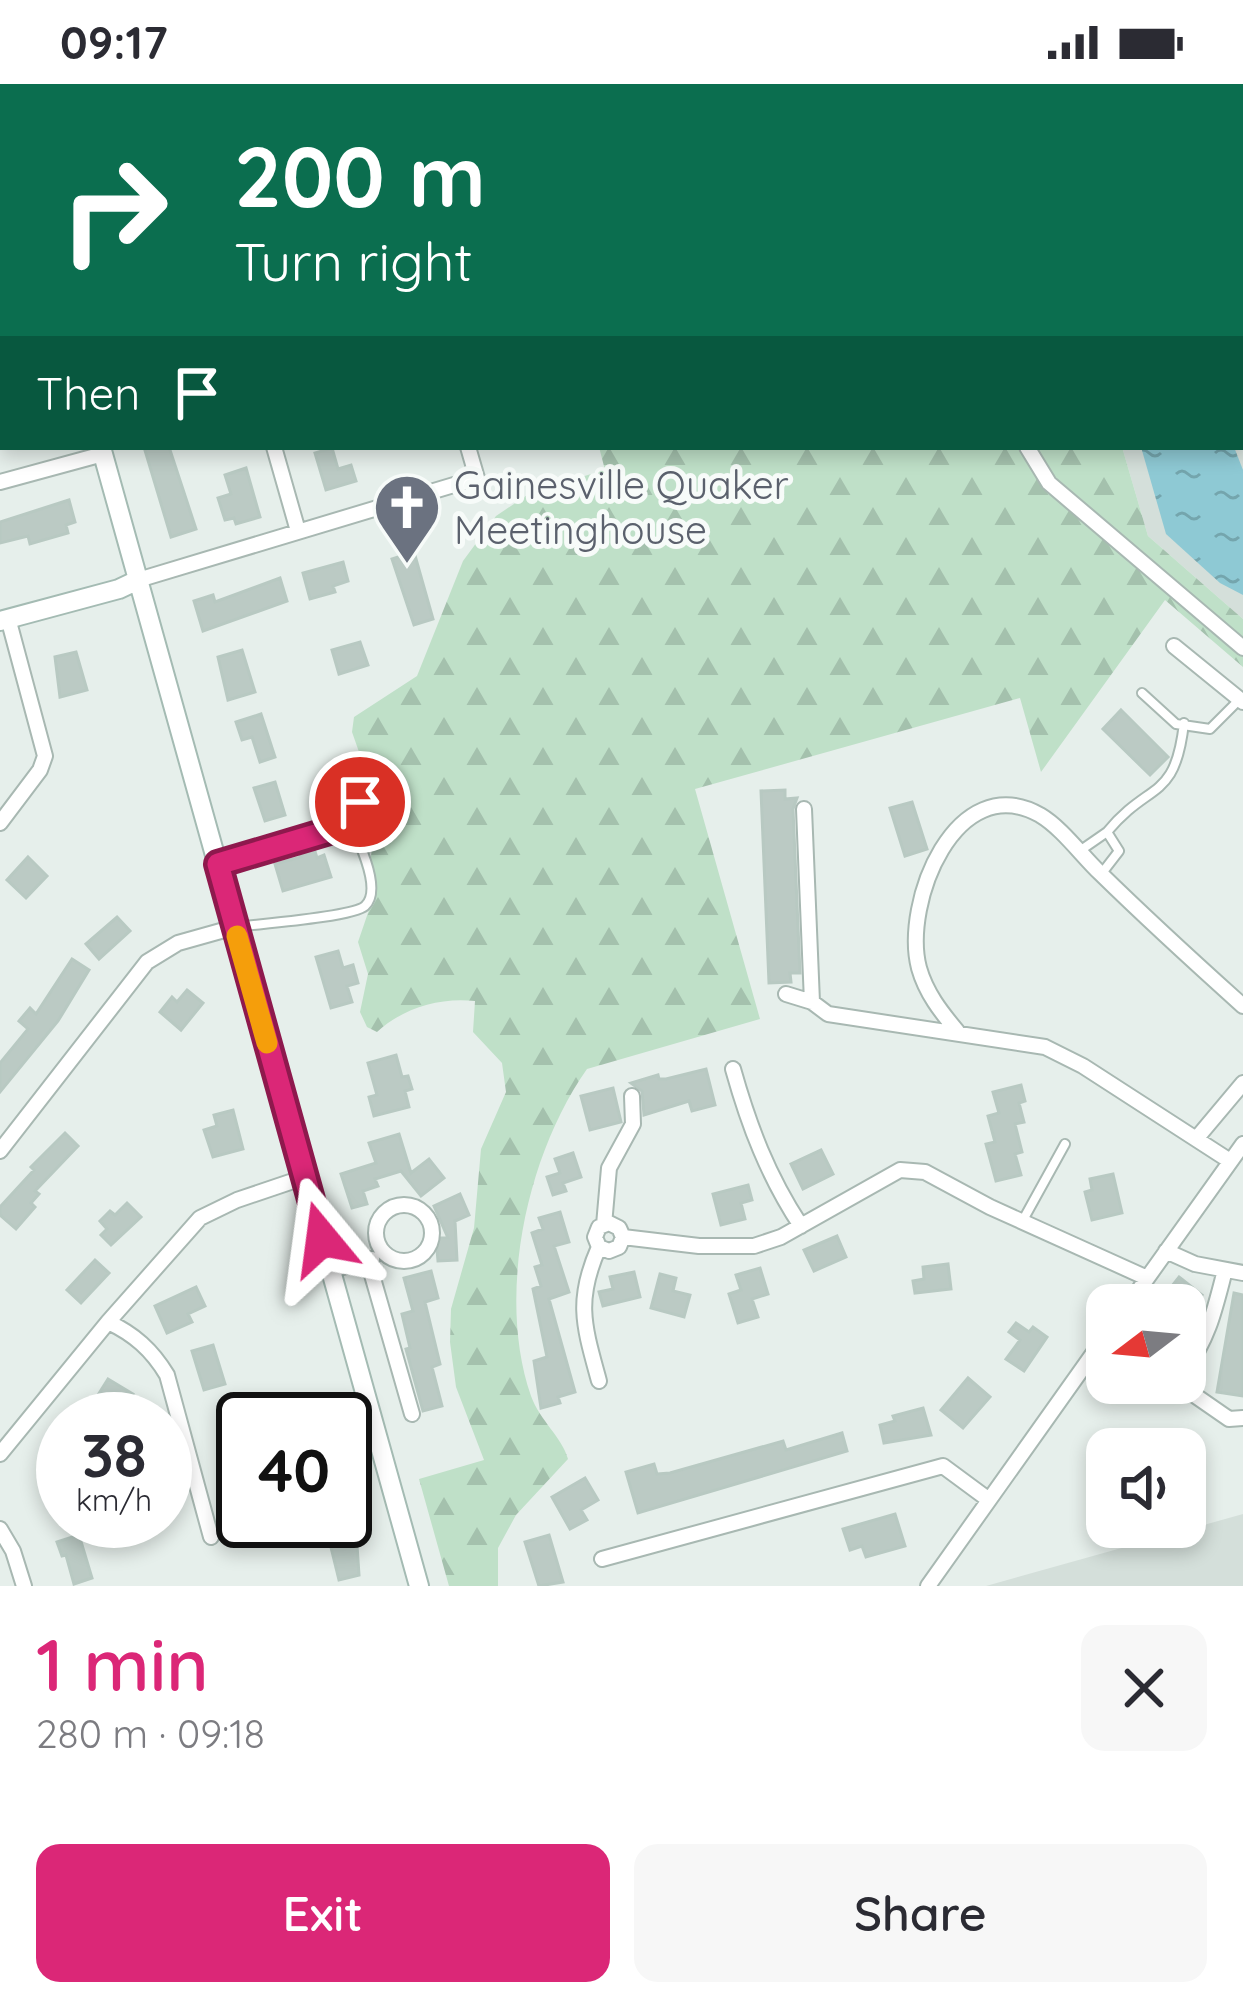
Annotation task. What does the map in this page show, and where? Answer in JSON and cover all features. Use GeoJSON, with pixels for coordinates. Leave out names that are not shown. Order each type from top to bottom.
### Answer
{"type":"FeatureCollection","features":[{"type":"Feature","properties":{"kind":"street"},"geometry":{"type":"LineString","coordinates":[[0,482],[102,450],[418,1586]]}},
{"type":"Feature","properties":{"kind":"street"},"geometry":{"type":"LineString","coordinates":[[275,450],[298,531]]}},
{"type":"Feature","properties":{"kind":"street"},"geometry":{"type":"LineString","coordinates":[[0,824],[45,756],[4,620],[119,590],[138,580],[477,478],[469,450]]}},
{"type":"Feature","properties":{"kind":"street"},"geometry":{"type":"LineString","coordinates":[[1029,450],[1049,483],[1243,648]]}},
{"type":"Feature","properties":{"kind":"street"},"geometry":{"type":"LineString","coordinates":[[1174,646],[1241,700]]}},
{"type":"Feature","properties":{"kind":"street"},"geometry":{"type":"LineString","coordinates":[[957,1031],[939,1010],[918,964],[917,907],[941,848],[976,816],[1008,805],[1041,816],[1243,1006]]}},
{"type":"Feature","properties":{"kind":"street"},"geometry":{"type":"LineString","coordinates":[[804,809],[812,1002]]}},
{"type":"Feature","properties":{"kind":"street"},"geometry":{"type":"LineString","coordinates":[[0,1151],[146,962],[178,943],[235,927]]}},
{"type":"Feature","properties":{"kind":"street"},"geometry":{"type":"LineString","coordinates":[[786,994],[812,1002],[829,1014],[1027,1042],[1065,1055],[1231,1162]]}},
{"type":"Feature","properties":{"kind":"street"},"geometry":{"type":"LineString","coordinates":[[733,1070],[773,1184],[801,1226]]}},
{"type":"Feature","properties":{"kind":"street"},"geometry":{"type":"LineString","coordinates":[[1196,1139],[1243,1083]]}},
{"type":"Feature","properties":{"kind":"street"},"geometry":{"type":"LineString","coordinates":[[599,1381],[581,1301],[599,1247],[595,1237],[604,1225],[609,1168],[633,1124],[632,1096]]}},
{"type":"Feature","properties":{"kind":"street"},"geometry":{"type":"LineString","coordinates":[[1143,1284],[1243,1144]]}},
{"type":"Feature","properties":{"kind":"street"},"geometry":{"type":"LineString","coordinates":[[623,1238],[754,1246],[801,1226],[900,1170],[926,1172],[1147,1278]]}},
{"type":"Feature","properties":{"kind":"street"},"geometry":{"type":"LineString","coordinates":[[0,1454],[200,1218],[305,1177]]}},
{"type":"Feature","properties":{"kind":"street"},"geometry":{"type":"LineString","coordinates":[[406,1204],[426,1216],[432,1236],[422,1254],[404,1262],[380,1249],[375,1234],[384,1212],[406,1204]]}},
{"type":"Feature","properties":{"kind":"street"},"geometry":{"type":"LineString","coordinates":[[604,1225],[619,1228],[623,1238]]}},
{"type":"Feature","properties":{"kind":"street"},"geometry":{"type":"LineString","coordinates":[[599,1247],[614,1250],[623,1238]]}},
{"type":"Feature","properties":{"kind":"street"},"geometry":{"type":"LineString","coordinates":[[331,1270],[368,1261],[380,1249]]}},
{"type":"Feature","properties":{"kind":"street"},"geometry":{"type":"LineString","coordinates":[[1166,1251],[1195,1264],[1243,1273]]}},
{"type":"Feature","properties":{"kind":"street"},"geometry":{"type":"LineString","coordinates":[[368,1261],[412,1414]]}},
{"type":"Feature","properties":{"kind":"street"},"geometry":{"type":"LineString","coordinates":[[1206,1332],[1225,1270]]}},
{"type":"Feature","properties":{"kind":"street"},"geometry":{"type":"LineString","coordinates":[[108,1322],[154,1353],[167,1375],[211,1537]]}},
{"type":"Feature","properties":{"kind":"street"},"geometry":{"type":"LineString","coordinates":[[928,1586],[1086,1364]]}},
{"type":"Feature","properties":{"kind":"street"},"geometry":{"type":"LineString","coordinates":[[1206,1403],[1229,1418],[1243,1418]]}},
{"type":"Feature","properties":{"kind":"street"},"geometry":{"type":"LineString","coordinates":[[602,1559],[943,1466],[989,1500]]}},
{"type":"Feature","properties":{"kind":"street"},"geometry":{"type":"LineString","coordinates":[[0,1529],[24,1586]]}},
{"type":"Feature","properties":{"kind":"lane"},"geometry":{"type":"LineString","coordinates":[[1142,693],[1176,724],[1210,729],[1241,700]]}},
{"type":"Feature","properties":{"kind":"lane"},"geometry":{"type":"LineString","coordinates":[[1078,851],[1107,832],[1126,809],[1166,785],[1179,762],[1184,723]]}},
{"type":"Feature","properties":{"kind":"lane"},"geometry":{"type":"LineString","coordinates":[[349,829],[366,778]]}},
{"type":"Feature","properties":{"kind":"lane"},"geometry":{"type":"LineString","coordinates":[[218,864],[339,828],[358,837],[371,877],[369,902],[364,907],[343,914],[235,927]]}},
{"type":"Feature","properties":{"kind":"lane"},"geometry":{"type":"LineString","coordinates":[[1101,874],[1119,850],[1107,832]]}},
{"type":"Feature","properties":{"kind":"lane"},"geometry":{"type":"LineString","coordinates":[[1022,1222],[1064,1144]]}},
{"type":"Feature","properties":{"kind":"shaded area"},"geometry":{"type":"Polygon","coordinates":[[[1123,450],[1243,450],[1243,619],[1148,536],[1123,450]]]}},
{"type":"Feature","properties":{"kind":"shaded area"},"geometry":{"type":"Polygon","coordinates":[[[1243,1514],[1243,1586],[986,1586],[1122,1548],[1206,1548],[1206,1524],[1243,1514]]]}},
{"type":"Feature","properties":{"kind":"green space"},"geometry":{"type":"Polygon","coordinates":[[[600,450],[1123,450],[1148,536],[1243,619],[1243,667],[1165,600],[1041,772],[1020,698],[695,789],[760,1019],[587,1069],[566,1103],[548,1142],[523,1226],[517,1314],[531,1396],[568,1459],[516,1515],[498,1548],[498,1586],[449,1586],[419,1479],[484,1460],[456,1387],[451,1309],[474,1228],[481,1149],[506,1092],[502,1063],[473,1032],[475,1001],[423,1006],[377,1032],[367,1027],[360,1012],[368,974],[358,942],[371,904],[380,784],[374,766],[359,752],[352,732],[354,717],[417,676],[463,561],[496,516],[533,491],[605,470],[600,450]]]}},
{"type":"Feature","properties":{"kind":"water"},"geometry":{"type":"Polygon","coordinates":[[[1142,450],[1235,450],[1243,470],[1243,595],[1220,583],[1166,534],[1142,450]]]}},
{"type":"Feature","properties":{"kind":"building"},"geometry":{"type":"Polygon","coordinates":[[[145,450],[170,450],[196,529],[171,537],[145,450]]]}},
{"type":"Feature","properties":{"kind":"building"},"geometry":{"type":"Polygon","coordinates":[[[333,450],[338,469],[351,465],[356,481],[326,490],[315,453],[333,450]]]}},
{"type":"Feature","properties":{"kind":"building"},"geometry":{"type":"Polygon","coordinates":[[[246,468],[260,517],[236,524],[234,518],[225,520],[218,498],[231,494],[225,475],[246,468]]]}},
{"type":"Feature","properties":{"kind":"building"},"geometry":{"type":"Polygon","coordinates":[[[69,500],[75,522],[66,525],[68,533],[30,544],[28,536],[0,543],[0,522],[69,500]]]}},
{"type":"Feature","properties":{"kind":"building"},"geometry":{"type":"Polygon","coordinates":[[[414,552],[433,619],[414,625],[392,559],[414,552]]]}},
{"type":"Feature","properties":{"kind":"building"},"geometry":{"type":"Polygon","coordinates":[[[343,562],[348,581],[333,586],[335,592],[310,599],[303,573],[343,562]]]}},
{"type":"Feature","properties":{"kind":"building"},"geometry":{"type":"Polygon","coordinates":[[[280,578],[287,601],[203,631],[194,601],[213,595],[215,602],[280,578]]]}},
{"type":"Feature","properties":{"kind":"building"},"geometry":{"type":"Polygon","coordinates":[[[360,642],[368,665],[339,674],[332,650],[360,642]]]}},
{"type":"Feature","properties":{"kind":"building"},"geometry":{"type":"Polygon","coordinates":[[[242,650],[255,692],[228,700],[218,657],[242,650]]]}},
{"type":"Feature","properties":{"kind":"building"},"geometry":{"type":"Polygon","coordinates":[[[76,652],[87,690],[60,697],[55,657],[76,652]]]}},
{"type":"Feature","properties":{"kind":"building"},"geometry":{"type":"Polygon","coordinates":[[[1121,710],[1168,757],[1150,775],[1103,729],[1121,710]]]}},
{"type":"Feature","properties":{"kind":"building"},"geometry":{"type":"Polygon","coordinates":[[[261,714],[275,757],[260,762],[252,737],[242,740],[236,722],[261,714]]]}},
{"type":"Feature","properties":{"kind":"building"},"geometry":{"type":"Polygon","coordinates":[[[275,782],[285,815],[265,821],[254,788],[275,782]]]}},
{"type":"Feature","properties":{"kind":"building"},"geometry":{"type":"Polygon","coordinates":[[[785,790],[785,799],[797,798],[793,809],[800,973],[790,973],[791,982],[769,983],[761,791],[785,790]]]}},
{"type":"Feature","properties":{"kind":"building"},"geometry":{"type":"Polygon","coordinates":[[[912,802],[927,849],[905,856],[890,808],[912,802]]]}},
{"type":"Feature","properties":{"kind":"building"},"geometry":{"type":"Polygon","coordinates":[[[313,845],[317,858],[324,855],[331,877],[283,891],[275,864],[301,857],[298,849],[313,845]]]}},
{"type":"Feature","properties":{"kind":"building"},"geometry":{"type":"Polygon","coordinates":[[[28,857],[47,876],[26,898],[7,880],[28,857]]]}},
{"type":"Feature","properties":{"kind":"building"},"geometry":{"type":"Polygon","coordinates":[[[117,917],[130,931],[99,959],[86,944],[117,917]]]}},
{"type":"Feature","properties":{"kind":"building"},"geometry":{"type":"Polygon","coordinates":[[[338,951],[343,968],[353,965],[358,983],[347,986],[352,1002],[331,1008],[316,957],[338,951]]]}},
{"type":"Feature","properties":{"kind":"building"},"geometry":{"type":"Polygon","coordinates":[[[72,959],[89,970],[58,1021],[0,1092],[0,1063],[28,1029],[19,1021],[30,1008],[36,1014],[72,959]]]}},
{"type":"Feature","properties":{"kind":"building"},"geometry":{"type":"Polygon","coordinates":[[[187,990],[203,1003],[181,1030],[160,1012],[172,997],[177,1002],[187,990]]]}},
{"type":"Feature","properties":{"kind":"building"},"geometry":{"type":"Polygon","coordinates":[[[396,1055],[402,1077],[408,1076],[412,1089],[405,1091],[409,1107],[374,1116],[369,1097],[377,1095],[368,1063],[396,1055]]]}},
{"type":"Feature","properties":{"kind":"building"},"geometry":{"type":"Polygon","coordinates":[[[706,1069],[715,1105],[692,1111],[689,1101],[644,1115],[642,1091],[631,1083],[706,1069]]]}},
{"type":"Feature","properties":{"kind":"building"},"geometry":{"type":"Polygon","coordinates":[[[1021,1085],[1024,1122],[1015,1124],[1022,1152],[1015,1154],[1021,1175],[996,1181],[986,1144],[995,1142],[988,1116],[999,1113],[993,1092],[1021,1085]]]}},
{"type":"Feature","properties":{"kind":"building"},"geometry":{"type":"Polygon","coordinates":[[[613,1088],[621,1122],[590,1130],[581,1096],[613,1088]]]}},
{"type":"Feature","properties":{"kind":"building"},"geometry":{"type":"Polygon","coordinates":[[[233,1110],[243,1149],[213,1157],[204,1130],[217,1126],[214,1115],[233,1110]]]}},
{"type":"Feature","properties":{"kind":"building"},"geometry":{"type":"Polygon","coordinates":[[[65,1133],[78,1146],[35,1191],[39,1194],[31,1203],[35,1207],[16,1229],[0,1215],[0,1207],[65,1133]]]}},
{"type":"Feature","properties":{"kind":"building"},"geometry":{"type":"Polygon","coordinates":[[[399,1134],[411,1173],[429,1159],[444,1178],[421,1196],[401,1171],[375,1179],[378,1186],[363,1191],[367,1204],[352,1208],[341,1174],[376,1163],[369,1143],[399,1134]]]}},
{"type":"Feature","properties":{"kind":"building"},"geometry":{"type":"Polygon","coordinates":[[[821,1150],[833,1174],[803,1189],[791,1164],[821,1150]]]}},
{"type":"Feature","properties":{"kind":"building"},"geometry":{"type":"Polygon","coordinates":[[[573,1153],[581,1177],[563,1183],[566,1191],[553,1195],[547,1177],[560,1173],[555,1159],[573,1153]]]}},
{"type":"Feature","properties":{"kind":"building"},"geometry":{"type":"Polygon","coordinates":[[[1113,1174],[1122,1213],[1092,1220],[1085,1192],[1092,1190],[1090,1179],[1113,1174]]]}},
{"type":"Feature","properties":{"kind":"building"},"geometry":{"type":"Polygon","coordinates":[[[748,1185],[752,1200],[741,1203],[745,1219],[721,1225],[713,1194],[748,1185]]]}},
{"type":"Feature","properties":{"kind":"building"},"geometry":{"type":"Polygon","coordinates":[[[460,1194],[469,1215],[455,1221],[457,1260],[438,1261],[436,1238],[448,1238],[434,1206],[460,1194]]]}},
{"type":"Feature","properties":{"kind":"building"},"geometry":{"type":"Polygon","coordinates":[[[127,1203],[141,1217],[111,1245],[101,1235],[107,1229],[100,1221],[127,1203]]]}},
{"type":"Feature","properties":{"kind":"building"},"geometry":{"type":"Polygon","coordinates":[[[560,1212],[569,1242],[554,1246],[569,1292],[549,1299],[575,1392],[541,1408],[534,1361],[547,1357],[533,1289],[541,1286],[535,1267],[542,1265],[532,1233],[543,1229],[539,1218],[560,1212]]]}},
{"type":"Feature","properties":{"kind":"building"},"geometry":{"type":"Polygon","coordinates":[[[837,1236],[846,1257],[814,1271],[804,1250],[837,1236]]]}},
{"type":"Feature","properties":{"kind":"building"},"geometry":{"type":"Polygon","coordinates":[[[95,1260],[109,1273],[81,1303],[67,1290],[95,1260]]]}},
{"type":"Feature","properties":{"kind":"building"},"geometry":{"type":"Polygon","coordinates":[[[948,1264],[951,1289],[915,1293],[913,1281],[924,1279],[923,1267],[948,1264]]]}},
{"type":"Feature","properties":{"kind":"building"},"geometry":{"type":"Polygon","coordinates":[[[760,1268],[768,1294],[752,1299],[758,1317],[738,1323],[729,1294],[741,1290],[736,1275],[760,1268]]]}},
{"type":"Feature","properties":{"kind":"building"},"geometry":{"type":"Polygon","coordinates":[[[431,1271],[438,1298],[425,1302],[440,1364],[432,1367],[442,1406],[423,1411],[406,1349],[410,1348],[402,1314],[413,1311],[404,1278],[431,1271]]]}},
{"type":"Feature","properties":{"kind":"building"},"geometry":{"type":"Polygon","coordinates":[[[634,1272],[640,1297],[603,1306],[599,1292],[613,1289],[610,1277],[634,1272]]]}},
{"type":"Feature","properties":{"kind":"building"},"geometry":{"type":"Polygon","coordinates":[[[660,1274],[676,1278],[673,1291],[690,1295],[684,1317],[651,1308],[660,1274]]]}},
{"type":"Feature","properties":{"kind":"building"},"geometry":{"type":"Polygon","coordinates":[[[196,1287],[205,1306],[188,1314],[192,1322],[167,1333],[155,1306],[196,1287]]]}},
{"type":"Feature","properties":{"kind":"building"},"geometry":{"type":"Polygon","coordinates":[[[1234,1293],[1243,1295],[1243,1396],[1217,1392],[1234,1293]]]}},
{"type":"Feature","properties":{"kind":"building"},"geometry":{"type":"Polygon","coordinates":[[[1016,1323],[1047,1337],[1024,1371],[1006,1359],[1020,1340],[1009,1332],[1016,1323]]]}},
{"type":"Feature","properties":{"kind":"building"},"geometry":{"type":"Polygon","coordinates":[[[213,1345],[225,1384],[204,1390],[192,1351],[213,1345]]]}},
{"type":"Feature","properties":{"kind":"building"},"geometry":{"type":"Polygon","coordinates":[[[968,1378],[990,1397],[963,1428],[941,1410],[968,1378]]]}},
{"type":"Feature","properties":{"kind":"building"},"geometry":{"type":"Polygon","coordinates":[[[108,1379],[130,1392],[100,1392],[108,1379]]]}},
{"type":"Feature","properties":{"kind":"building"},"geometry":{"type":"Polygon","coordinates":[[[923,1408],[931,1435],[884,1443],[880,1425],[923,1408]]]}},
{"type":"Feature","properties":{"kind":"building"},"geometry":{"type":"Polygon","coordinates":[[[842,1433],[847,1451],[638,1513],[626,1472],[654,1464],[657,1474],[670,1473],[783,1441],[786,1450],[842,1433]]]}},
{"type":"Feature","properties":{"kind":"building"},"geometry":{"type":"Polygon","coordinates":[[[585,1478],[598,1500],[581,1510],[587,1520],[570,1529],[552,1497],[585,1478]]]}},
{"type":"Feature","properties":{"kind":"building"},"geometry":{"type":"Polygon","coordinates":[[[895,1514],[905,1546],[866,1557],[862,1546],[850,1550],[843,1529],[895,1514]]]}},
{"type":"Feature","properties":{"kind":"building"},"geometry":{"type":"Polygon","coordinates":[[[549,1535],[563,1582],[539,1586],[525,1542],[549,1535]]]}},
{"type":"Feature","properties":{"kind":"building"},"geometry":{"type":"Polygon","coordinates":[[[59,1548],[83,1548],[92,1578],[74,1584],[66,1555],[59,1548]]]}},
{"type":"Feature","properties":{"kind":"building"},"geometry":{"type":"Polygon","coordinates":[[[331,1548],[357,1548],[359,1575],[339,1580],[331,1548]]]}},
{"type":"Feature","properties":{"kind":"slow traffic"},"geometry":{"type":"LineString","coordinates":[[237,936],[267,1043]]}},
{"type":"Feature","properties":{"kind":"place","name":"Gainesville Quaker Meetinghouse"},"geometry":{"type":"Point","coordinates":[407,566]}},
{"type":"Feature","properties":{"kind":"route"},"geometry":{"type":"LineString","coordinates":[[322,1239],[218,864],[349,829],[360,802]]}}]}
